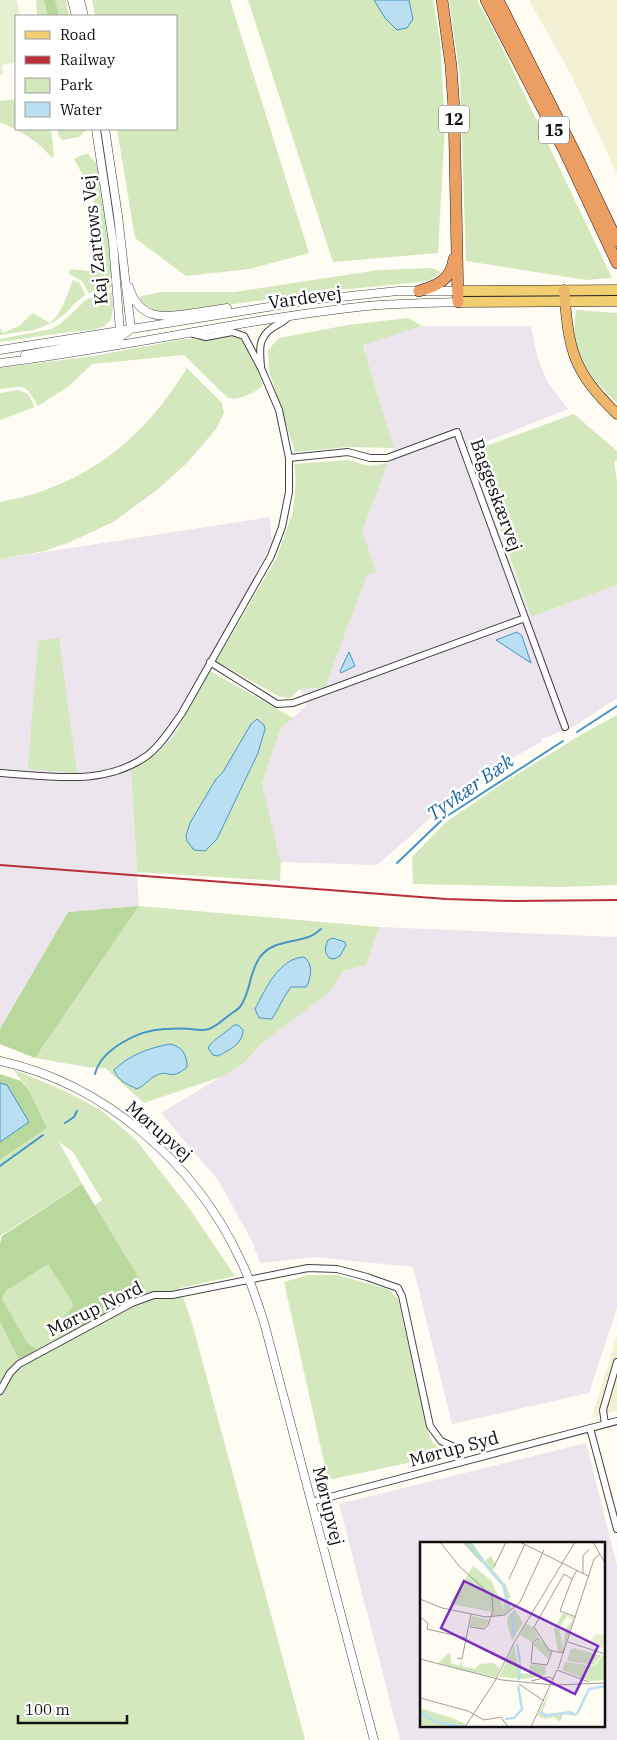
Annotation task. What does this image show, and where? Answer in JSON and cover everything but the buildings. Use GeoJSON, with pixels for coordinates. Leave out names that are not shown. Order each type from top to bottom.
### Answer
{"type":"FeatureCollection","features":[{"type":"Feature","properties":{"kind":"highway","name":"12"},"geometry":{"type":"LineString","coordinates":[[442,0],[452,66],[458,296]]}},
{"type":"Feature","properties":{"kind":"highway","name":"15"},"geometry":{"type":"LineString","coordinates":[[486,0],[565,152],[617,263]]}},
{"type":"Feature","properties":{"kind":"highway"},"geometry":{"type":"LineString","coordinates":[[499,0],[517,28],[576,142],[617,228]]}},
{"type":"Feature","properties":{"kind":"highway","name":"15"},"geometry":{"type":"LineString","coordinates":[[499,0],[617,241]]}},
{"type":"Feature","properties":{"kind":"highway"},"geometry":{"type":"LineString","coordinates":[[419,291],[443,282],[448,276],[453,267],[456,238]]}},
{"type":"Feature","properties":{"kind":"highway"},"geometry":{"type":"LineString","coordinates":[[564,290],[568,338],[579,368],[589,384],[617,414]]}},
{"type":"Feature","properties":{"kind":"main road","name":"Vardevej"},"geometry":{"type":"LineString","coordinates":[[458,296],[564,290],[617,290]]}},
{"type":"Feature","properties":{"kind":"main road","name":"Vardevej"},"geometry":{"type":"LineString","coordinates":[[458,296],[565,301],[612,301]]}},
{"type":"Feature","properties":{"kind":"street"},"geometry":{"type":"LineString","coordinates":[[72,0],[76,15]]}},
{"type":"Feature","properties":{"kind":"street"},"geometry":{"type":"LineString","coordinates":[[80,0],[84,15]]}},
{"type":"Feature","properties":{"kind":"street","name":"Kaj Zartows Vej"},"geometry":{"type":"LineString","coordinates":[[96,130],[113,243],[121,333]]}},
{"type":"Feature","properties":{"kind":"street","name":"Kaj Zartows Vej"},"geometry":{"type":"LineString","coordinates":[[105,130],[118,216],[131,329]]}},
{"type":"Feature","properties":{"kind":"street"},"geometry":{"type":"LineString","coordinates":[[124,272],[136,302],[143,310],[154,315],[166,317],[250,305],[258,309]]}},
{"type":"Feature","properties":{"kind":"street","name":"Vardevej"},"geometry":{"type":"LineString","coordinates":[[0,350],[121,333],[131,329],[312,300],[398,291],[419,291],[458,296]]}},
{"type":"Feature","properties":{"kind":"street","name":"Vardevej"},"geometry":{"type":"LineString","coordinates":[[0,362],[131,344],[288,317],[458,296]]}},
{"type":"Feature","properties":{"kind":"street"},"geometry":{"type":"LineString","coordinates":[[261,368],[259,350],[262,338],[271,329],[282,324],[288,317]]}},
{"type":"Feature","properties":{"kind":"street"},"geometry":{"type":"LineString","coordinates":[[0,773],[71,778],[94,777],[125,768],[149,754],[167,735],[182,713],[272,556],[282,527],[289,492],[289,458],[279,410],[261,368],[244,336],[232,332],[206,337],[190,333]]}},
{"type":"Feature","properties":{"kind":"street"},"geometry":{"type":"LineString","coordinates":[[0,362],[36,353],[119,338],[121,333],[131,344]]}},
{"type":"Feature","properties":{"kind":"street","name":"Baggeskærvej"},"geometry":{"type":"LineString","coordinates":[[289,458],[348,452],[370,458],[387,458],[457,432],[565,727]]}},
{"type":"Feature","properties":{"kind":"street"},"geometry":{"type":"LineString","coordinates":[[210,662],[277,704],[293,703],[525,618]]}},
{"type":"Feature","properties":{"kind":"street","name":"Mørupvej"},"geometry":{"type":"LineString","coordinates":[[0,1060],[42,1073],[75,1088],[105,1105],[143,1133],[177,1165],[200,1192],[230,1238],[250,1280],[265,1326],[374,1740]]}},
{"type":"Feature","properties":{"kind":"street"},"geometry":{"type":"LineString","coordinates":[[250,1280],[308,1268],[336,1269],[398,1288],[402,1296],[430,1426],[441,1441],[454,1448]]}},
{"type":"Feature","properties":{"kind":"street","name":"Mørup Nord"},"geometry":{"type":"LineString","coordinates":[[0,1391],[10,1373],[19,1364],[132,1303],[154,1295],[172,1295],[250,1280]]}},
{"type":"Feature","properties":{"kind":"street"},"geometry":{"type":"LineString","coordinates":[[605,1424],[603,1410],[617,1362]]}},
{"type":"Feature","properties":{"kind":"street","name":"Mørup Syd"},"geometry":{"type":"LineString","coordinates":[[311,1502],[617,1421]]}},
{"type":"Feature","properties":{"kind":"street"},"geometry":{"type":"LineString","coordinates":[[590,1428],[617,1529]]}},
{"type":"Feature","properties":{"kind":"shaded area"},"geometry":{"type":"Polygon","coordinates":[[[529,0],[617,0],[617,174],[573,78],[529,0]]]}},
{"type":"Feature","properties":{"kind":"shaded area"},"geometry":{"type":"Polygon","coordinates":[[[422,326],[531,326],[537,356],[548,383],[568,409],[468,449],[531,617],[617,585],[617,698],[573,727],[541,739],[542,742],[490,770],[435,813],[377,865],[281,862],[262,784],[281,728],[306,706],[300,689],[394,448],[363,344],[422,326]]]}},
{"type":"Feature","properties":{"kind":"shaded area"},"geometry":{"type":"Polygon","coordinates":[[[270,517],[272,542],[174,736],[154,756],[131,770],[139,906],[68,912],[0,1029],[0,559],[270,517]]]}},
{"type":"Feature","properties":{"kind":"shaded area"},"geometry":{"type":"Polygon","coordinates":[[[379,927],[617,937],[617,1308],[589,1393],[452,1424],[413,1267],[315,1257],[260,1263],[252,1241],[218,1180],[161,1113],[244,1063],[260,1045],[331,991],[343,971],[366,965],[379,927]]]}},
{"type":"Feature","properties":{"kind":"shaded area"},"geometry":{"type":"Polygon","coordinates":[[[617,1335],[617,1411],[592,1418],[617,1335]]]}},
{"type":"Feature","properties":{"kind":"shaded area"},"geometry":{"type":"Polygon","coordinates":[[[586,1443],[617,1565],[617,1740],[400,1740],[339,1504],[586,1443]]]}},
{"type":"Feature","properties":{"kind":"green space"},"geometry":{"type":"Polygon","coordinates":[[[0,0],[17,0],[20,15],[15,15],[15,62],[2,65],[3,75],[0,75],[0,0]]]}},
{"type":"Feature","properties":{"kind":"green space"},"geometry":{"type":"Polygon","coordinates":[[[36,0],[66,0],[69,15],[37,15],[36,0]]]}},
{"type":"Feature","properties":{"kind":"green space"},"geometry":{"type":"Polygon","coordinates":[[[44,0],[55,0],[59,15],[48,15],[44,0]]]}},
{"type":"Feature","properties":{"kind":"green space"},"geometry":{"type":"Polygon","coordinates":[[[92,0],[230,0],[309,253],[249,269],[186,276],[135,238],[117,130],[178,130],[178,15],[95,15],[92,0]]]}},
{"type":"Feature","properties":{"kind":"green space"},"geometry":{"type":"Polygon","coordinates":[[[248,0],[433,0],[440,40],[445,125],[438,253],[333,262],[248,0]]]}},
{"type":"Feature","properties":{"kind":"green space"},"geometry":{"type":"Polygon","coordinates":[[[449,0],[477,0],[495,33],[612,278],[586,280],[466,261],[460,76],[449,0]]]}},
{"type":"Feature","properties":{"kind":"green space"},"geometry":{"type":"Polygon","coordinates":[[[15,99],[15,129],[0,122],[0,101],[15,99]]]}},
{"type":"Feature","properties":{"kind":"green space"},"geometry":{"type":"Polygon","coordinates":[[[17,130],[51,130],[54,156],[52,158],[28,137],[17,130]]]}},
{"type":"Feature","properties":{"kind":"green space"},"geometry":{"type":"Polygon","coordinates":[[[57,130],[86,130],[79,137],[62,140],[57,130]]]}},
{"type":"Feature","properties":{"kind":"green space"},"geometry":{"type":"Polygon","coordinates":[[[88,154],[96,163],[99,175],[110,248],[112,287],[89,293],[82,281],[69,274],[70,269],[98,272],[100,239],[97,213],[89,188],[74,159],[88,154]]]}},
{"type":"Feature","properties":{"kind":"green space"},"geometry":{"type":"Polygon","coordinates":[[[432,268],[441,272],[429,281],[330,291],[168,313],[152,309],[139,299],[142,296],[160,292],[235,292],[379,270],[432,268]]]}},
{"type":"Feature","properties":{"kind":"green space"},"geometry":{"type":"Polygon","coordinates":[[[73,280],[80,283],[85,295],[66,313],[52,323],[34,330],[0,335],[0,328],[3,333],[19,326],[33,313],[50,323],[61,309],[73,280]]]}},
{"type":"Feature","properties":{"kind":"green space"},"geometry":{"type":"Polygon","coordinates":[[[112,292],[113,308],[111,320],[103,327],[0,342],[0,339],[51,329],[60,324],[87,299],[112,292]]]}},
{"type":"Feature","properties":{"kind":"green space"},"geometry":{"type":"Polygon","coordinates":[[[576,310],[617,313],[617,403],[590,374],[581,358],[575,338],[576,310]]]}},
{"type":"Feature","properties":{"kind":"green space"},"geometry":{"type":"Polygon","coordinates":[[[408,318],[422,326],[363,345],[394,448],[347,447],[295,452],[269,371],[268,350],[279,338],[348,325],[408,318]]]}},
{"type":"Feature","properties":{"kind":"green space"},"geometry":{"type":"Polygon","coordinates":[[[228,335],[236,337],[247,346],[262,383],[259,389],[241,397],[228,398],[184,355],[92,364],[69,386],[38,406],[30,393],[24,388],[0,389],[0,368],[94,356],[184,339],[202,339],[228,335]]]}},
{"type":"Feature","properties":{"kind":"green space"},"geometry":{"type":"Polygon","coordinates":[[[187,368],[222,403],[224,413],[216,429],[188,462],[157,490],[113,522],[70,542],[45,551],[0,559],[0,502],[30,495],[58,485],[84,472],[109,456],[131,438],[151,417],[170,394],[187,368]]]}},
{"type":"Feature","properties":{"kind":"green space"},"geometry":{"type":"Polygon","coordinates":[[[18,390],[28,394],[35,407],[0,420],[0,393],[18,390]]]}},
{"type":"Feature","properties":{"kind":"green space"},"geometry":{"type":"Polygon","coordinates":[[[574,414],[617,451],[617,461],[614,461],[617,482],[617,585],[531,617],[472,451],[574,414]]]}},
{"type":"Feature","properties":{"kind":"green space"},"geometry":{"type":"Polygon","coordinates":[[[349,460],[368,466],[388,463],[362,531],[376,572],[367,575],[325,687],[300,689],[290,698],[280,697],[216,661],[276,559],[293,512],[296,479],[294,464],[349,460]]]}},
{"type":"Feature","properties":{"kind":"green space"},"geometry":{"type":"Polygon","coordinates":[[[59,638],[77,773],[28,769],[38,641],[59,638]]]}},
{"type":"Feature","properties":{"kind":"green space"},"geometry":{"type":"Polygon","coordinates":[[[210,671],[293,718],[281,728],[262,784],[281,862],[280,881],[137,872],[131,770],[154,756],[174,736],[210,671]]]}},
{"type":"Feature","properties":{"kind":"green space"},"geometry":{"type":"Polygon","coordinates":[[[617,715],[617,885],[562,887],[413,884],[412,857],[446,822],[500,785],[617,715]]]}},
{"type":"Feature","properties":{"kind":"green space"},"geometry":{"type":"Polygon","coordinates":[[[139,906],[379,927],[366,965],[343,971],[331,991],[260,1045],[244,1063],[221,1077],[144,1103],[105,1068],[86,1067],[35,1058],[139,906]]]}},
{"type":"Feature","properties":{"kind":"green space"},"geometry":{"type":"Polygon","coordinates":[[[139,906],[35,1058],[0,1044],[0,1029],[68,912],[139,906]]]}},
{"type":"Feature","properties":{"kind":"green space"},"geometry":{"type":"Polygon","coordinates":[[[13,1069],[67,1092],[101,1110],[136,1140],[189,1208],[235,1276],[180,1288],[192,1323],[305,1740],[0,1740],[0,1274],[11,1263],[102,1200],[73,1152],[59,1142],[82,1184],[0,1236],[0,1160],[47,1128],[30,1092],[13,1069]]]}},
{"type":"Feature","properties":{"kind":"green space"},"geometry":{"type":"Polygon","coordinates":[[[0,1074],[21,1081],[30,1092],[47,1128],[0,1160],[0,1142],[29,1122],[7,1086],[0,1083],[0,1074]]]}},
{"type":"Feature","properties":{"kind":"green space"},"geometry":{"type":"Polygon","coordinates":[[[82,1184],[147,1292],[66,1335],[62,1319],[74,1305],[48,1264],[5,1291],[2,1299],[27,1343],[37,1350],[19,1360],[0,1321],[0,1244],[2,1236],[82,1184]]]}},
{"type":"Feature","properties":{"kind":"green space"},"geometry":{"type":"Polygon","coordinates":[[[308,1275],[337,1275],[388,1289],[398,1299],[430,1439],[445,1455],[328,1480],[284,1282],[308,1275]]]}},
{"type":"Feature","properties":{"kind":"water"},"geometry":{"type":"Polygon","coordinates":[[[374,0],[409,0],[413,19],[407,28],[397,30],[385,18],[374,0]]]}},
{"type":"Feature","properties":{"kind":"water"},"geometry":{"type":"Polygon","coordinates":[[[517,632],[522,636],[531,663],[496,640],[517,632]]]}},
{"type":"Feature","properties":{"kind":"water"},"geometry":{"type":"Polygon","coordinates":[[[349,652],[355,666],[341,673],[340,671],[349,652]]]}},
{"type":"Feature","properties":{"kind":"water"},"geometry":{"type":"Polygon","coordinates":[[[257,719],[264,725],[265,729],[258,753],[217,839],[205,851],[194,850],[187,841],[186,836],[190,823],[251,724],[257,719]]]}},
{"type":"Feature","properties":{"kind":"water"},"geometry":{"type":"Polygon","coordinates":[[[333,938],[345,942],[346,945],[340,956],[334,959],[329,958],[326,954],[328,940],[333,938]]]}},
{"type":"Feature","properties":{"kind":"water"},"geometry":{"type":"Polygon","coordinates":[[[304,957],[311,969],[306,987],[291,987],[272,1019],[259,1018],[255,1009],[274,976],[287,963],[304,957]]]}},
{"type":"Feature","properties":{"kind":"water"},"geometry":{"type":"Polygon","coordinates":[[[234,1025],[238,1025],[243,1030],[241,1039],[227,1051],[218,1056],[213,1055],[208,1048],[210,1045],[234,1025]]]}},
{"type":"Feature","properties":{"kind":"water"},"geometry":{"type":"Polygon","coordinates":[[[170,1044],[181,1049],[186,1059],[187,1067],[177,1074],[164,1073],[157,1075],[137,1089],[123,1082],[116,1074],[114,1070],[133,1056],[170,1044]]]}},
{"type":"Feature","properties":{"kind":"water"},"geometry":{"type":"Polygon","coordinates":[[[0,1083],[7,1085],[29,1122],[0,1142],[0,1083]]]}},
{"type":"Feature","properties":{"kind":"waterway","name":"Tyvkær Bæk"},"geometry":{"type":"LineString","coordinates":[[577,732],[617,706]]}},
{"type":"Feature","properties":{"kind":"waterway","name":"Tyvkær Bæk"},"geometry":{"type":"LineString","coordinates":[[397,863],[444,818],[563,741]]}},
{"type":"Feature","properties":{"kind":"waterway","name":"Tyvkær Bæk"},"geometry":{"type":"LineString","coordinates":[[95,1074],[99,1065],[113,1049],[133,1037],[154,1030],[204,1030],[217,1025],[240,1007],[244,1001],[256,963],[265,952],[276,945],[315,934],[321,929]]}},
{"type":"Feature","properties":{"kind":"waterway","name":"Tyvkær Bæk"},"geometry":{"type":"LineString","coordinates":[[65,1123],[74,1117],[77,1111]]}},
{"type":"Feature","properties":{"kind":"waterway","name":"Tyvkær Bæk"},"geometry":{"type":"LineString","coordinates":[[0,1166],[43,1135]]}},
{"type":"Feature","properties":{"kind":"railway"},"geometry":{"type":"LineString","coordinates":[[0,865],[446,899],[513,901],[617,900]]}}]}
